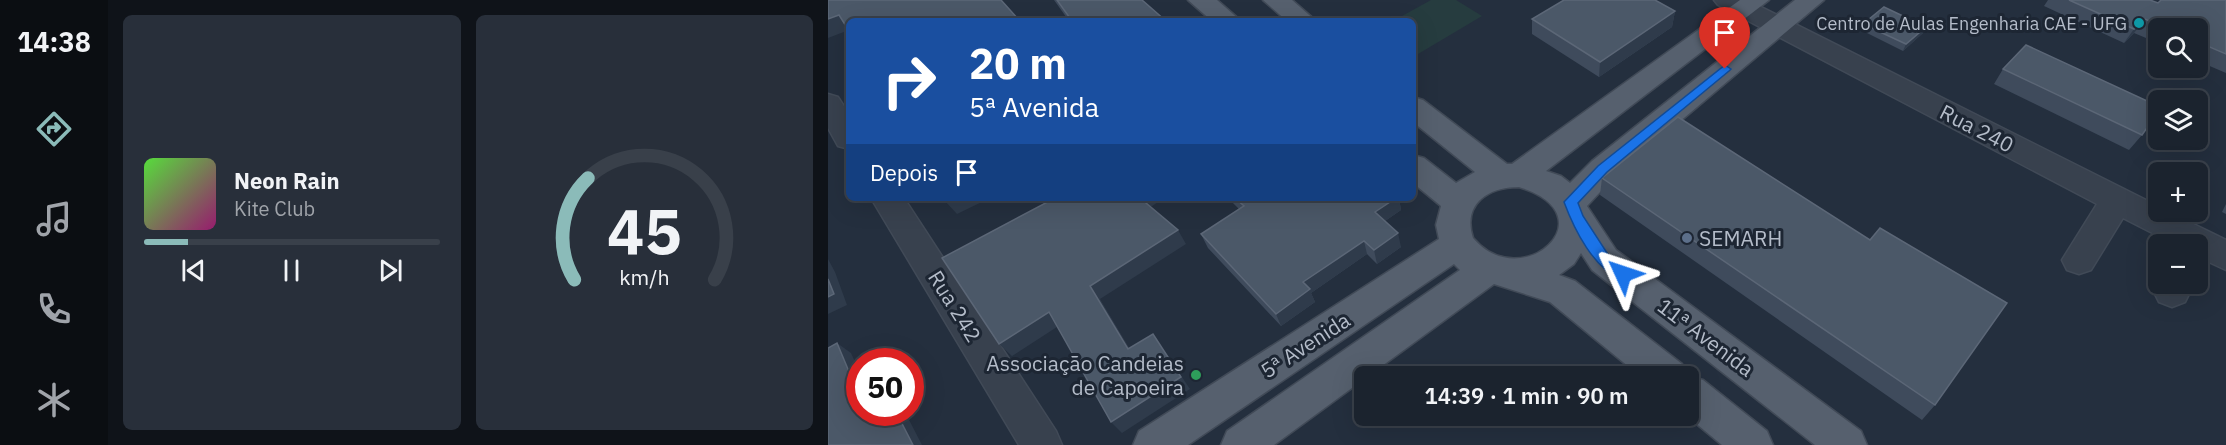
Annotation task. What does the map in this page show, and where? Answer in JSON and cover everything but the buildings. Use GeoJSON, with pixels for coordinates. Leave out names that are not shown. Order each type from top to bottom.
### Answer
{"type":"FeatureCollection","features":[{"type":"Feature","properties":{"kind":"main road"},"geometry":{"type":"LineString","coordinates":[[1201,0],[1224,18]]}},
{"type":"Feature","properties":{"kind":"main road"},"geometry":{"type":"LineString","coordinates":[[1276,0],[1299,18]]}},
{"type":"Feature","properties":{"kind":"main road"},"geometry":{"type":"LineString","coordinates":[[1574,210],[1603,169],[1811,0]]}},
{"type":"Feature","properties":{"kind":"main road"},"geometry":{"type":"LineString","coordinates":[[1656,366],[1562,291],[1494,270],[1470,259],[1457,245],[1452,231],[1452,216],[1458,202],[1469,190],[1483,181],[1510,175],[1742,3]]}},
{"type":"Feature","properties":{"kind":"main road"},"geometry":{"type":"LineString","coordinates":[[1416,109],[1510,175],[1549,183],[1574,210],[1577,233],[1570,248],[1558,260],[1522,273],[1494,270]]}},
{"type":"Feature","properties":{"kind":"main road"},"geometry":{"type":"LineString","coordinates":[[1416,168],[1458,202]]}},
{"type":"Feature","properties":{"kind":"main road","name":"11ª Avenida"},"geometry":{"type":"LineString","coordinates":[[1574,210],[1604,260],[1847,445]]}},
{"type":"Feature","properties":{"kind":"main road","name":"5ª Avenida"},"geometry":{"type":"LineString","coordinates":[[1153,445],[1457,245]]}},
{"type":"Feature","properties":{"kind":"main road","name":"5ª Avenida"},"geometry":{"type":"LineString","coordinates":[[1241,445],[1494,270]]}},
{"type":"Feature","properties":{"kind":"main road"},"geometry":{"type":"LineString","coordinates":[[1699,401],[1753,445]]}},
{"type":"Feature","properties":{"kind":"street","name":"Rua 240"},"geometry":{"type":"LineString","coordinates":[[1742,3],[1778,26],[2179,234]]}},
{"type":"Feature","properties":{"kind":"street"},"geometry":{"type":"LineString","coordinates":[[828,104],[846,133]]}},
{"type":"Feature","properties":{"kind":"street"},"geometry":{"type":"LineString","coordinates":[[2079,260],[2117,200]]}},
{"type":"Feature","properties":{"kind":"street","name":"Rua 242"},"geometry":{"type":"LineString","coordinates":[[889,201],[1042,445]]}},
{"type":"Feature","properties":{"kind":"street","name":"Rua 240"},"geometry":{"type":"LineString","coordinates":[[2208,248],[2226,256]]}},
{"type":"Feature","properties":{"kind":"green space"},"geometry":{"type":"Polygon","coordinates":[[[1431,0],[1456,0],[1482,16],[1416,55],[1416,18],[1398,18],[1431,0]]]}},
{"type":"Feature","properties":{"kind":"place","name":"Centro de Aulas Engenharia CAE - UFG"},"geometry":{"type":"Point","coordinates":[2139,23]}},
{"type":"Feature","properties":{"kind":"place","name":"SEMARH"},"geometry":{"type":"Point","coordinates":[1687,238]}},
{"type":"Feature","properties":{"kind":"place","name":"Associação Candeias de Capoeira"},"geometry":{"type":"Point","coordinates":[1196,375]}},
{"type":"Feature","properties":{"kind":"route"},"geometry":{"type":"LineString","coordinates":[[1623,274],[1604,260],[1577,218],[1571,202],[1603,169],[1725,69]]}}]}
